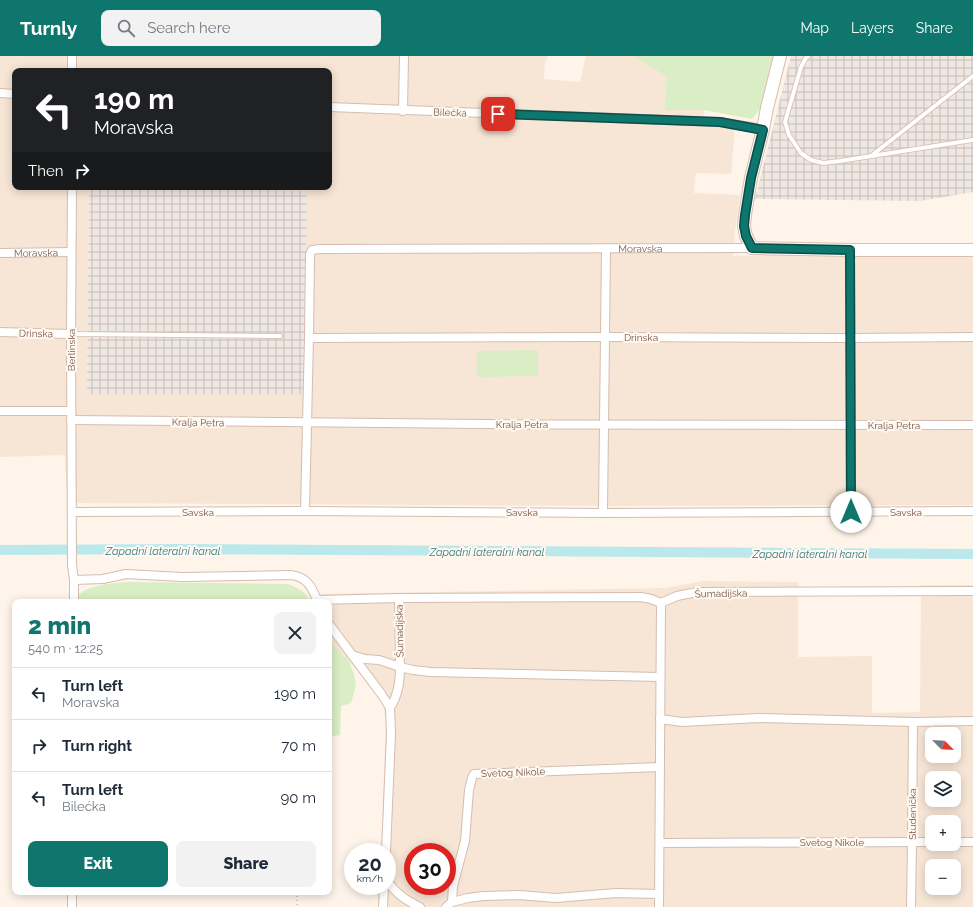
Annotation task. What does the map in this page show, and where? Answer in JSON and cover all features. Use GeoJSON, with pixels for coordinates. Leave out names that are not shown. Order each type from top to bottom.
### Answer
{"type":"FeatureCollection","features":[{"type":"Feature","properties":{"kind":"street"},"geometry":{"type":"LineString","coordinates":[[72,56],[72,68]]}},
{"type":"Feature","properties":{"kind":"street"},"geometry":{"type":"LineString","coordinates":[[403,111],[404,56]]}},
{"type":"Feature","properties":{"kind":"street"},"geometry":{"type":"LineString","coordinates":[[752,248],[746,236],[744,226],[745,215],[751,178],[763,130],[766,108],[780,56]]}},
{"type":"Feature","properties":{"kind":"street"},"geometry":{"type":"LineString","coordinates":[[0,93],[12,94]]}},
{"type":"Feature","properties":{"kind":"street","name":"Bilećka"},"geometry":{"type":"LineString","coordinates":[[332,108],[720,122],[763,130]]}},
{"type":"Feature","properties":{"kind":"street","name":"Berlinska"},"geometry":{"type":"LineString","coordinates":[[72,190],[71,420],[72,565],[74,599]]}},
{"type":"Feature","properties":{"kind":"street","name":"Moravska"},"geometry":{"type":"LineString","coordinates":[[309,338],[310,254],[312,250],[320,248],[752,248],[973,250]]}},
{"type":"Feature","properties":{"kind":"street"},"geometry":{"type":"LineString","coordinates":[[603,512],[606,249]]}},
{"type":"Feature","properties":{"kind":"street"},"geometry":{"type":"LineString","coordinates":[[850,250],[851,512]]}},
{"type":"Feature","properties":{"kind":"street","name":"Moravska"},"geometry":{"type":"LineString","coordinates":[[0,253],[72,252]]}},
{"type":"Feature","properties":{"kind":"street","name":"Drinska"},"geometry":{"type":"LineString","coordinates":[[0,332],[71,334]]}},
{"type":"Feature","properties":{"kind":"street","name":"Drinska"},"geometry":{"type":"LineString","coordinates":[[309,338],[973,337]]}},
{"type":"Feature","properties":{"kind":"street"},"geometry":{"type":"LineString","coordinates":[[306,511],[309,338]]}},
{"type":"Feature","properties":{"kind":"street"},"geometry":{"type":"LineString","coordinates":[[0,411],[71,411]]}},
{"type":"Feature","properties":{"kind":"street","name":"Kralja Petra"},"geometry":{"type":"LineString","coordinates":[[71,420],[604,425],[973,425]]}},
{"type":"Feature","properties":{"kind":"street","name":"Savska"},"geometry":{"type":"LineString","coordinates":[[72,512],[973,511]]}},
{"type":"Feature","properties":{"kind":"street"},"geometry":{"type":"LineString","coordinates":[[74,580],[103,579],[126,574],[182,577],[291,575],[298,576],[304,580],[310,586],[317,599]]}},
{"type":"Feature","properties":{"kind":"street","name":"Šumadijska"},"geometry":{"type":"LineString","coordinates":[[332,600],[399,598],[641,597],[661,603],[677,596],[697,592],[973,591]]}},
{"type":"Feature","properties":{"kind":"street","name":"Šumadijska"},"geometry":{"type":"LineString","coordinates":[[399,598],[400,667],[431,672],[660,677]]}},
{"type":"Feature","properties":{"kind":"street"},"geometry":{"type":"LineString","coordinates":[[659,907],[661,603]]}},
{"type":"Feature","properties":{"kind":"street"},"geometry":{"type":"LineString","coordinates":[[332,628],[390,708]]}},
{"type":"Feature","properties":{"kind":"street"},"geometry":{"type":"LineString","coordinates":[[352,655],[365,659],[379,660],[400,667],[400,679],[395,699],[390,708],[386,843]]}},
{"type":"Feature","properties":{"kind":"street"},"geometry":{"type":"LineString","coordinates":[[660,719],[682,722],[758,718],[913,722],[973,721]]}},
{"type":"Feature","properties":{"kind":"street","name":"Studenička"},"geometry":{"type":"LineString","coordinates":[[911,907],[913,722]]}},
{"type":"Feature","properties":{"kind":"street","name":"Svetog Nikole"},"geometry":{"type":"LineString","coordinates":[[449,905],[465,841],[469,790],[474,774],[660,767]]}},
{"type":"Feature","properties":{"kind":"street","name":"Svetog Nikole"},"geometry":{"type":"LineString","coordinates":[[660,843],[925,842]]}},
{"type":"Feature","properties":{"kind":"street"},"geometry":{"type":"LineString","coordinates":[[961,842],[973,842]]}},
{"type":"Feature","properties":{"kind":"street"},"geometry":{"type":"LineString","coordinates":[[396,892],[420,907]]}},
{"type":"Feature","properties":{"kind":"street","name":"Svetog Nikole"},"geometry":{"type":"LineString","coordinates":[[449,905],[468,898],[519,894],[556,898],[616,893],[659,894]]}},
{"type":"Feature","properties":{"kind":"street"},"geometry":{"type":"LineString","coordinates":[[72,895],[72,907]]}},
{"type":"Feature","properties":{"kind":"street"},"geometry":{"type":"LineString","coordinates":[[383,907],[384,895]]}},
{"type":"Feature","properties":{"kind":"lane"},"geometry":{"type":"LineString","coordinates":[[808,56],[801,67],[785,122],[789,135],[801,153],[811,160],[823,163],[973,140]]}},
{"type":"Feature","properties":{"kind":"lane"},"geometry":{"type":"LineString","coordinates":[[871,156],[973,76]]}},
{"type":"Feature","properties":{"kind":"lane"},"geometry":{"type":"LineString","coordinates":[[71,334],[280,336]]}},
{"type":"Feature","properties":{"kind":"path"},"geometry":{"type":"LineString","coordinates":[[297,895],[297,907]]}},
{"type":"Feature","properties":{"kind":"shaded area"},"geometry":{"type":"Polygon","coordinates":[[[0,56],[548,56],[545,62],[544,79],[580,82],[586,56],[634,56],[667,77],[664,110],[704,110],[703,123],[735,127],[731,174],[696,173],[694,193],[740,195],[733,256],[884,252],[973,252],[973,505],[617,506],[67,503],[65,455],[0,457],[0,56]],[[12,68],[12,190],[89,190],[87,394],[307,191],[264,190],[332,190],[332,68],[12,68]]]}},
{"type":"Feature","properties":{"kind":"shaded area"},"geometry":{"type":"Polygon","coordinates":[[[791,56],[973,56],[973,192],[920,201],[755,199],[791,56]]]}},
{"type":"Feature","properties":{"kind":"shaded area"},"geometry":{"type":"Polygon","coordinates":[[[89,190],[307,191],[304,394],[87,394],[89,190]]]}},
{"type":"Feature","properties":{"kind":"shaded area"},"geometry":{"type":"Polygon","coordinates":[[[703,581],[798,582],[798,657],[872,656],[872,713],[920,712],[921,585],[973,585],[973,907],[378,907],[379,895],[396,895],[396,843],[381,843],[386,722],[383,704],[349,661],[332,644],[332,599],[309,599],[324,594],[666,588],[703,581]]]}},
{"type":"Feature","properties":{"kind":"green space"},"geometry":{"type":"Polygon","coordinates":[[[634,56],[773,56],[760,109],[752,119],[704,110],[664,110],[667,77],[634,56]]]}},
{"type":"Feature","properties":{"kind":"green space"},"geometry":{"type":"Polygon","coordinates":[[[538,350],[538,376],[477,377],[477,351],[538,350]]]}},
{"type":"Feature","properties":{"kind":"green space"},"geometry":{"type":"Polygon","coordinates":[[[127,582],[288,584],[304,593],[308,599],[77,599],[82,592],[89,588],[106,584],[127,582]]]}},
{"type":"Feature","properties":{"kind":"green space"},"geometry":{"type":"Polygon","coordinates":[[[332,644],[349,661],[356,685],[351,703],[341,706],[340,735],[332,736],[332,644]]]}},
{"type":"Feature","properties":{"kind":"waterway","name":"Zapadni lateralni kanal"},"geometry":{"type":"LineString","coordinates":[[0,550],[178,549],[973,554]]}},
{"type":"Feature","properties":{"kind":"route"},"geometry":{"type":"LineString","coordinates":[[498,114],[720,122],[763,130],[751,178],[745,215],[744,226],[746,236],[752,248],[850,250],[851,512]]}}]}
